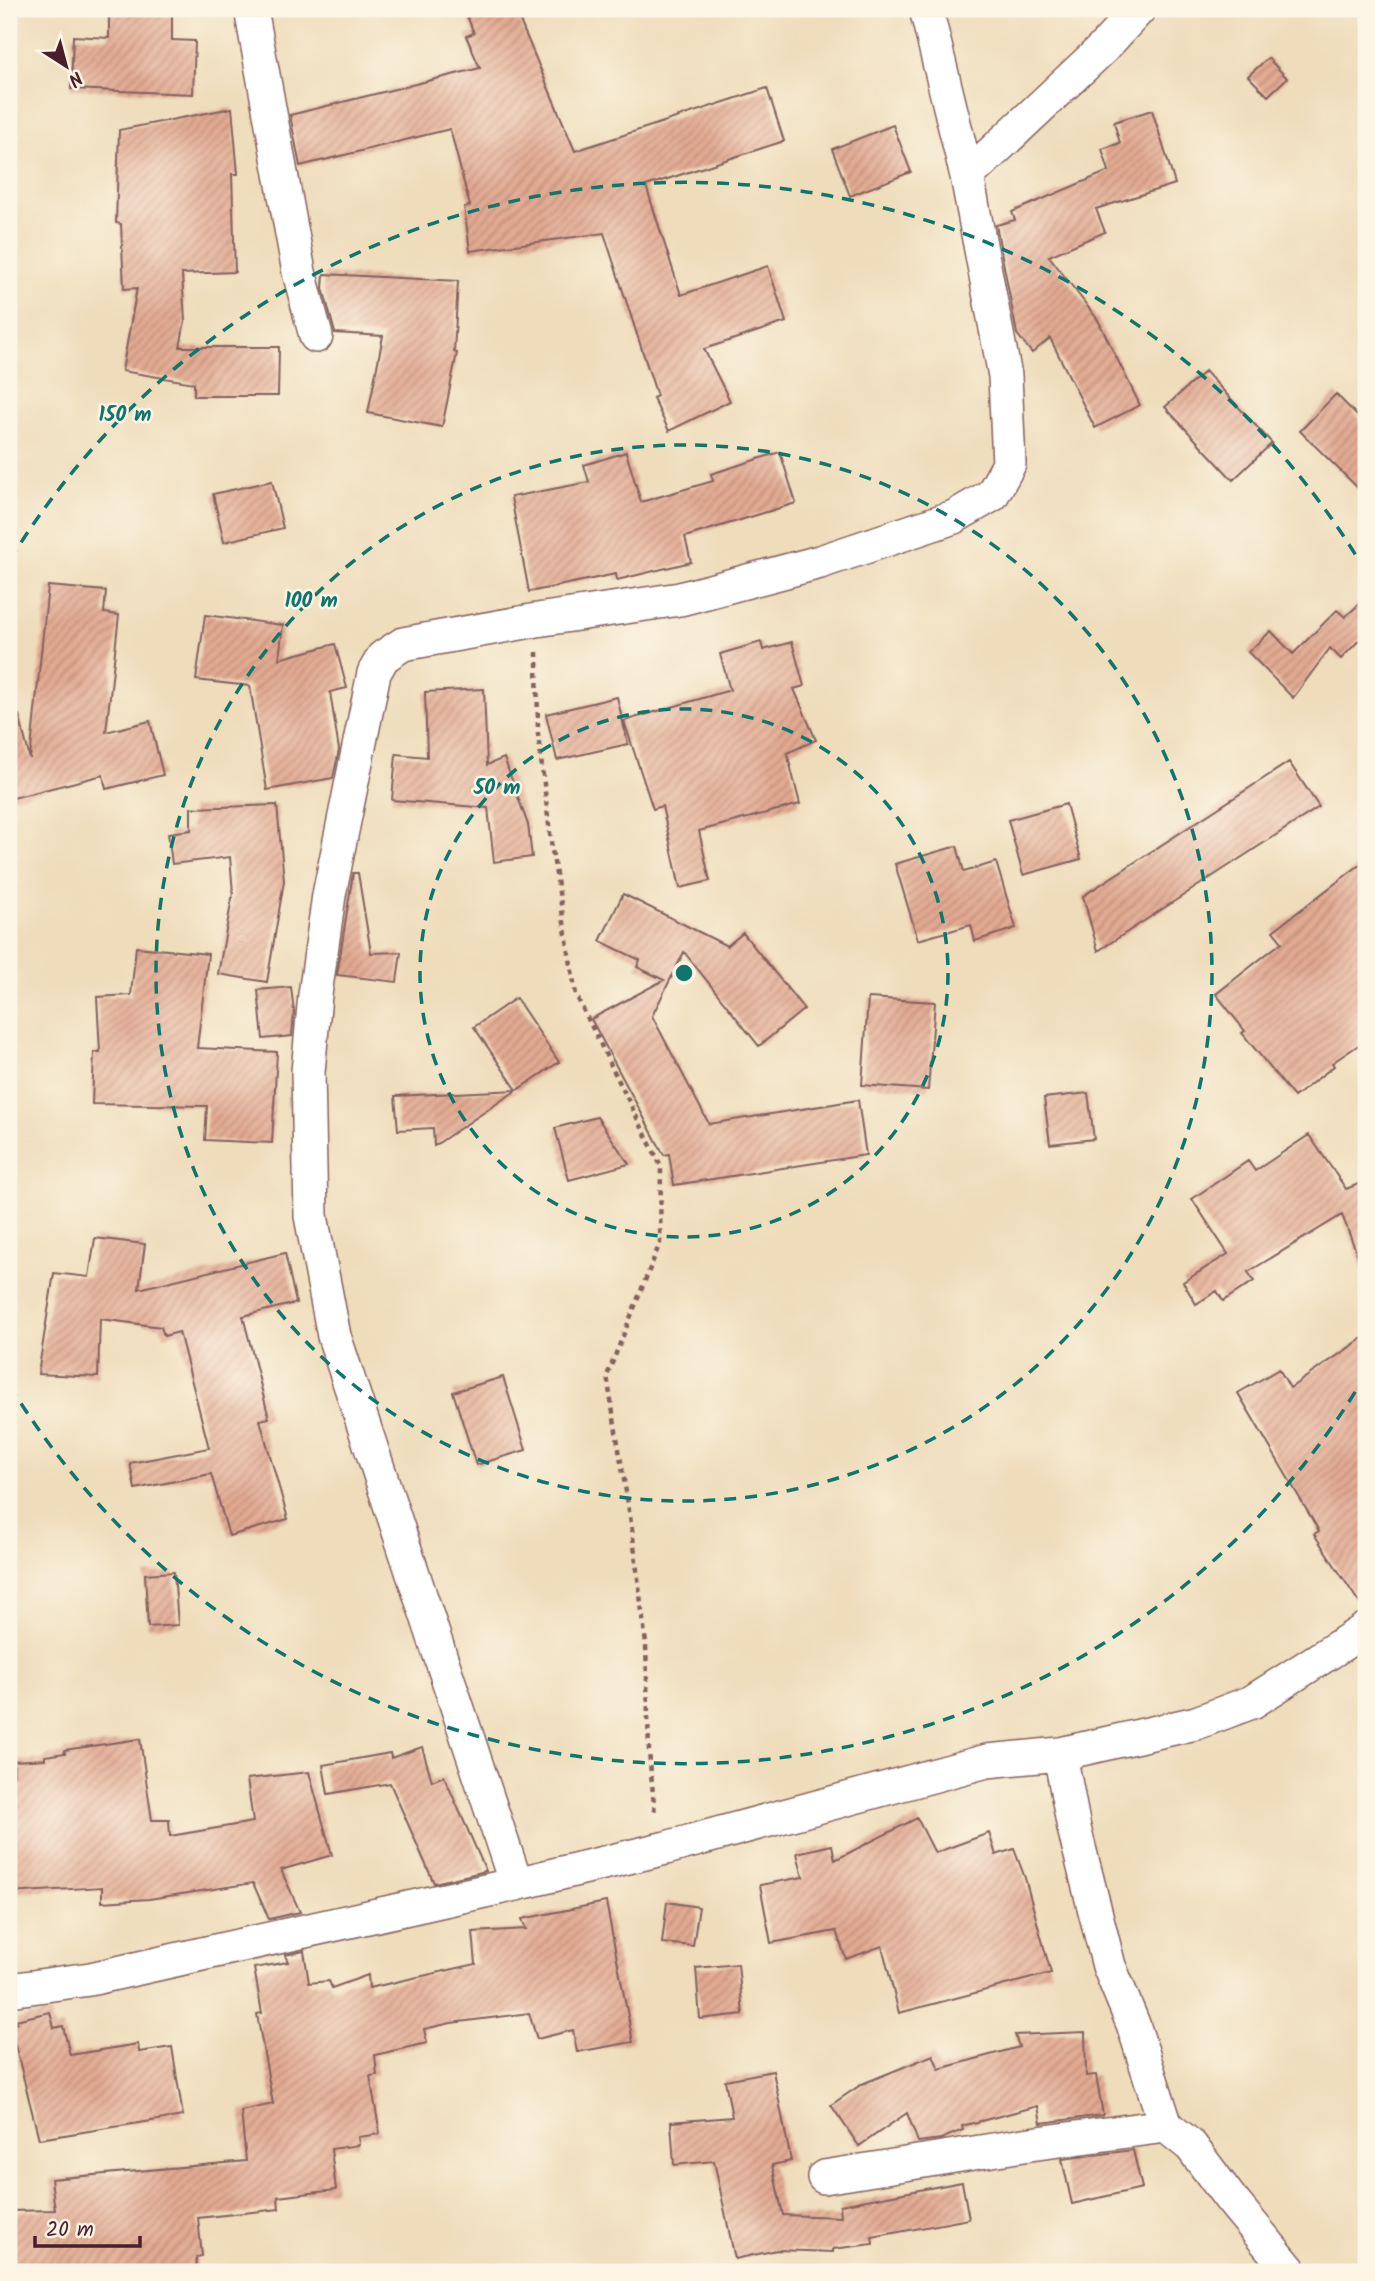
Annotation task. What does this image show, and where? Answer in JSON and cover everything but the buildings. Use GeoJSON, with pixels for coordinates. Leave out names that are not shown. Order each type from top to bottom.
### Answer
{"type":"FeatureCollection","features":[{"type":"Feature","properties":{"kind":"street"},"geometry":{"type":"LineString","coordinates":[[251,9],[299,272],[316,336]]}},
{"type":"Feature","properties":{"kind":"street"},"geometry":{"type":"LineString","coordinates":[[516,1884],[334,1336],[311,1216],[308,1072],[315,995],[329,895],[374,673],[383,656],[404,644],[537,620],[680,600],[820,562],[954,517],[992,495],[1009,464],[1005,376],[967,176],[926,9]]}},
{"type":"Feature","properties":{"kind":"street"},"geometry":{"type":"LineString","coordinates":[[967,176],[1102,49],[1139,9]]}},
{"type":"Feature","properties":{"kind":"street"},"geometry":{"type":"LineString","coordinates":[[9,1990],[104,1976],[516,1884],[666,1848],[987,1761],[1060,1754],[1196,1723],[1252,1702],[1366,1629]]}},
{"type":"Feature","properties":{"kind":"street"},"geometry":{"type":"LineString","coordinates":[[1060,1754],[1074,1828],[1109,1966],[1133,2024],[1166,2126],[1191,2146],[1291,2272]]}},
{"type":"Feature","properties":{"kind":"street"},"geometry":{"type":"LineString","coordinates":[[824,2176],[1166,2126]]}},
{"type":"Feature","properties":{"kind":"path"},"geometry":{"type":"LineString","coordinates":[[537,620],[538,734],[552,850],[576,995],[661,1166],[660,1243],[607,1376],[632,1529],[646,1644],[649,1752],[656,1826],[666,1848]]}}]}
